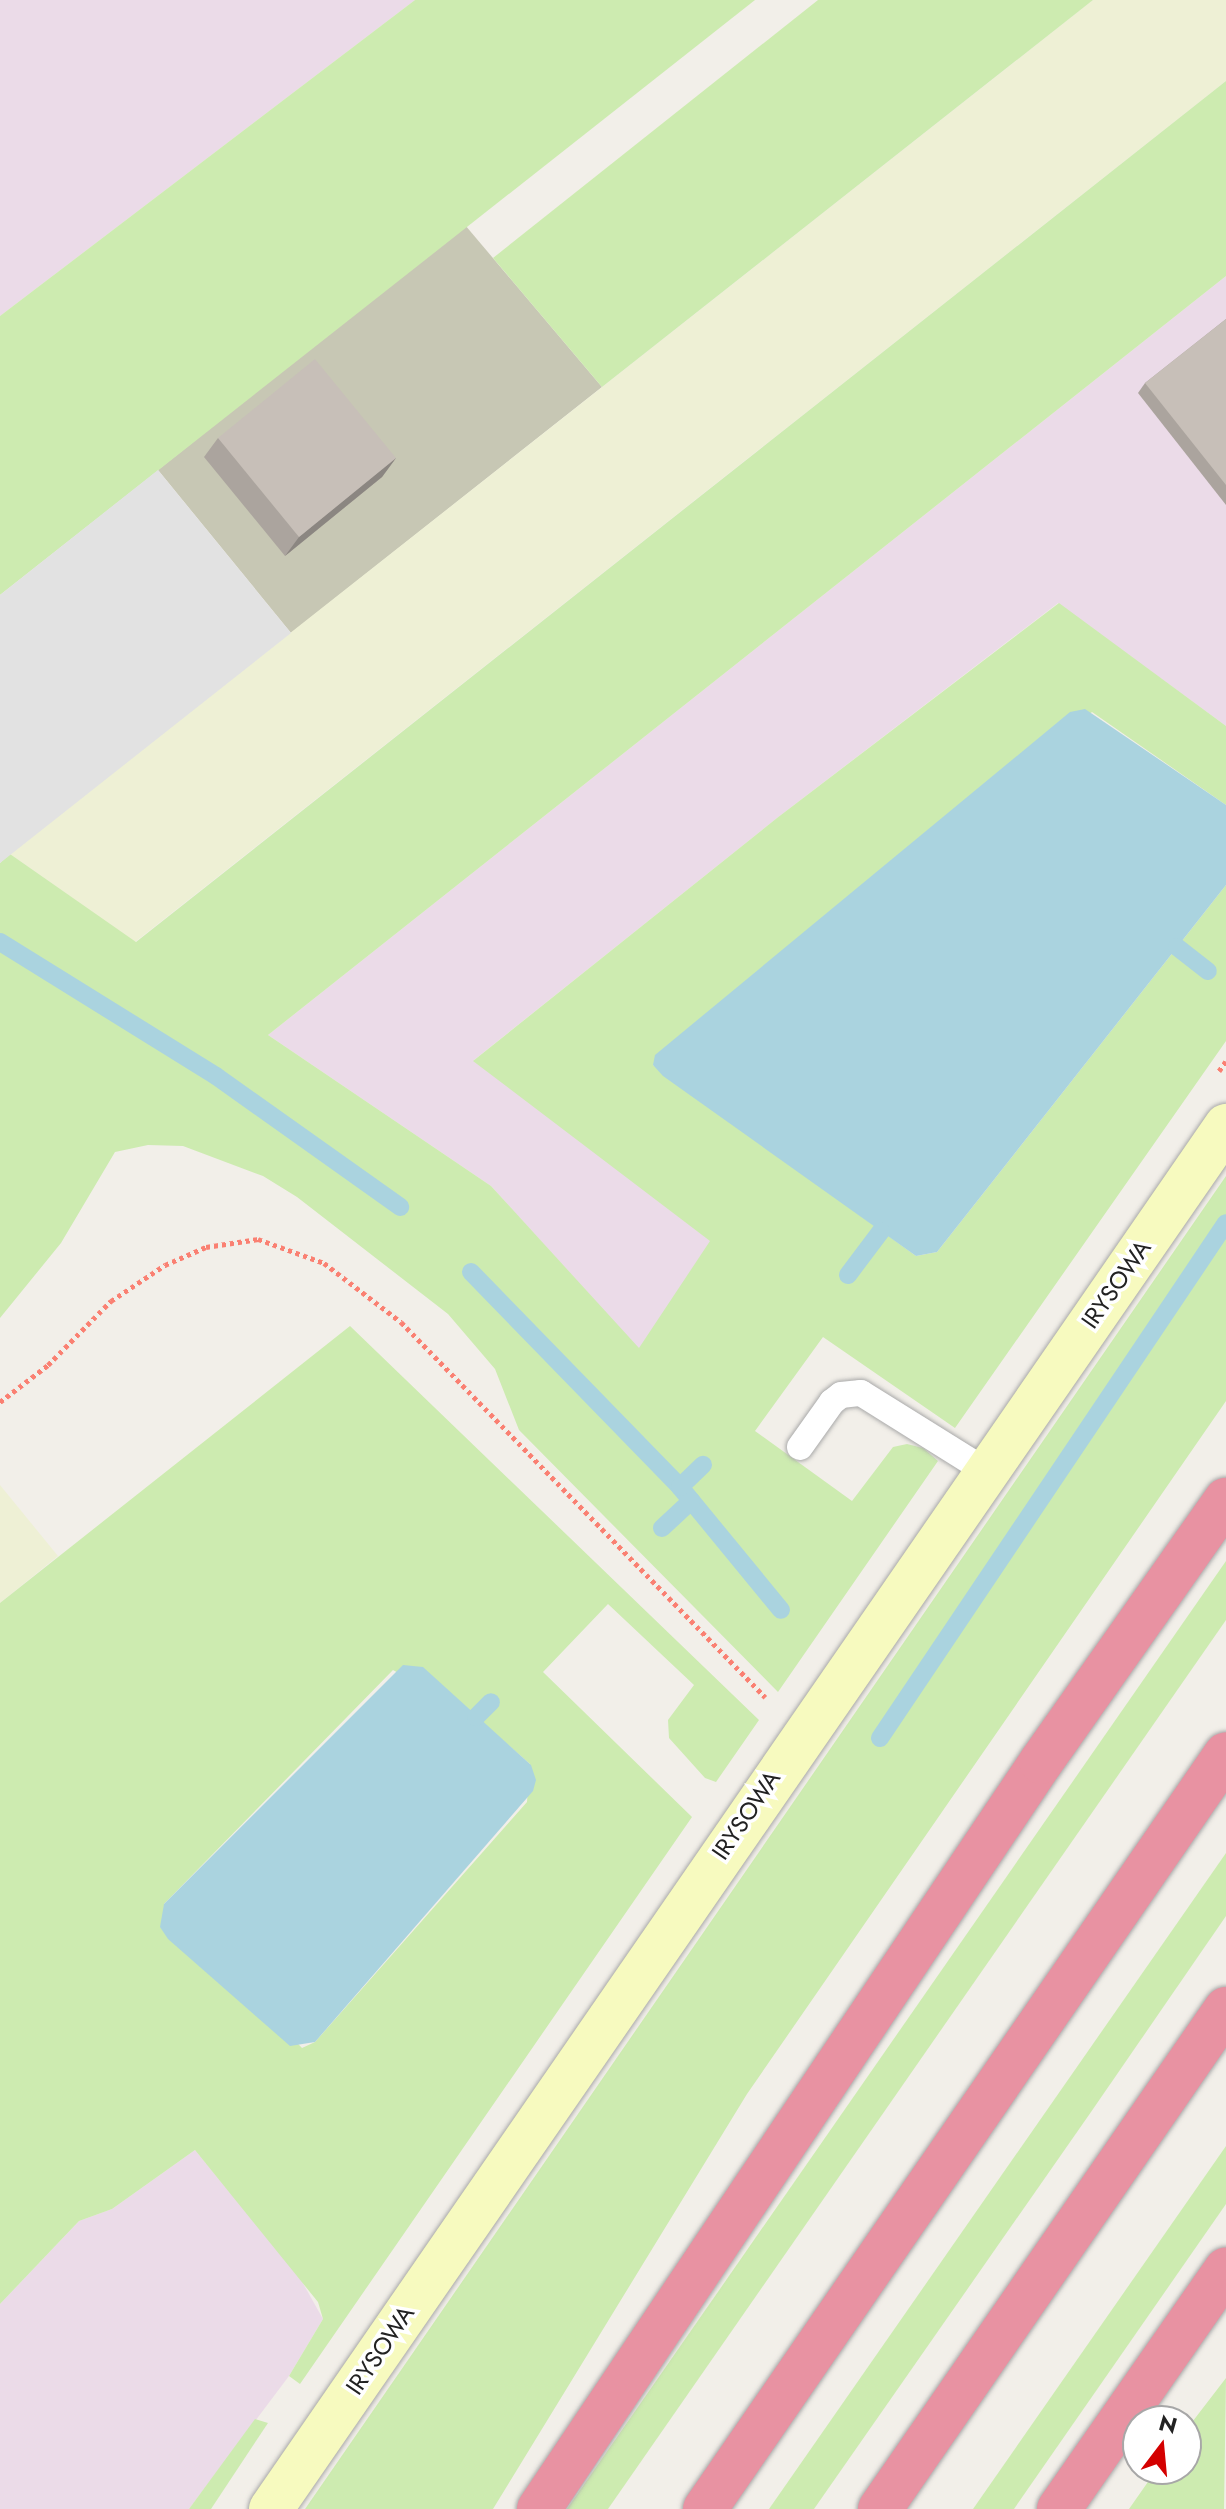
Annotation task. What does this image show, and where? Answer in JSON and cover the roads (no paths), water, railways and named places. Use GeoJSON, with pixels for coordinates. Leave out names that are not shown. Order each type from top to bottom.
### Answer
{"type":"FeatureCollection","features":[{"type":"Feature","properties":{"kind":"highway"},"geometry":{"type":"LineString","coordinates":[[539,2509],[1032,1775],[1226,1500]]}},
{"type":"Feature","properties":{"kind":"highway"},"geometry":{"type":"LineString","coordinates":[[705,2509],[1226,1754]]}},
{"type":"Feature","properties":{"kind":"highway"},"geometry":{"type":"LineString","coordinates":[[880,2509],[1226,2009]]}},
{"type":"Feature","properties":{"kind":"highway"},"geometry":{"type":"LineString","coordinates":[[1059,2509],[1226,2270]]}},
{"type":"Feature","properties":{"kind":"street","name":"IRYSOWA"},"geometry":{"type":"LineString","coordinates":[[271,2509],[802,1733],[1226,1126]]}},
{"type":"Feature","properties":{"kind":"lane"},"geometry":{"type":"LineString","coordinates":[[800,1447],[832,1402],[850,1392],[861,1393],[986,1471]]}},
{"type":"Feature","properties":{"kind":"water"},"geometry":{"type":"Polygon","coordinates":[[[1085,709],[1226,805],[1226,885],[937,1252],[916,1256],[663,1076],[653,1065],[655,1055],[1070,712],[1085,709]]]}},
{"type":"Feature","properties":{"kind":"water"},"geometry":{"type":"Polygon","coordinates":[[[403,1665],[423,1667],[531,1765],[536,1780],[533,1791],[315,2042],[290,2046],[168,1939],[160,1927],[164,1904],[403,1665]]]}},
{"type":"Feature","properties":{"kind":"waterway"},"geometry":{"type":"LineString","coordinates":[[0,942],[216,1076],[400,1207]]}},
{"type":"Feature","properties":{"kind":"waterway"},"geometry":{"type":"LineString","coordinates":[[1177,947],[1208,971]]}},
{"type":"Feature","properties":{"kind":"waterway"},"geometry":{"type":"LineString","coordinates":[[880,1738],[1226,1223]]}},
{"type":"Feature","properties":{"kind":"waterway"},"geometry":{"type":"LineString","coordinates":[[848,1275],[881,1231]]}},
{"type":"Feature","properties":{"kind":"waterway"},"geometry":{"type":"LineString","coordinates":[[471,1272],[680,1487],[781,1610]]}},
{"type":"Feature","properties":{"kind":"waterway"},"geometry":{"type":"LineString","coordinates":[[680,1487],[703,1465]]}},
{"type":"Feature","properties":{"kind":"waterway"},"geometry":{"type":"LineString","coordinates":[[662,1528],[691,1501]]}},
{"type":"Feature","properties":{"kind":"waterway"},"geometry":{"type":"LineString","coordinates":[[476,1717],[491,1702]]}}]}
